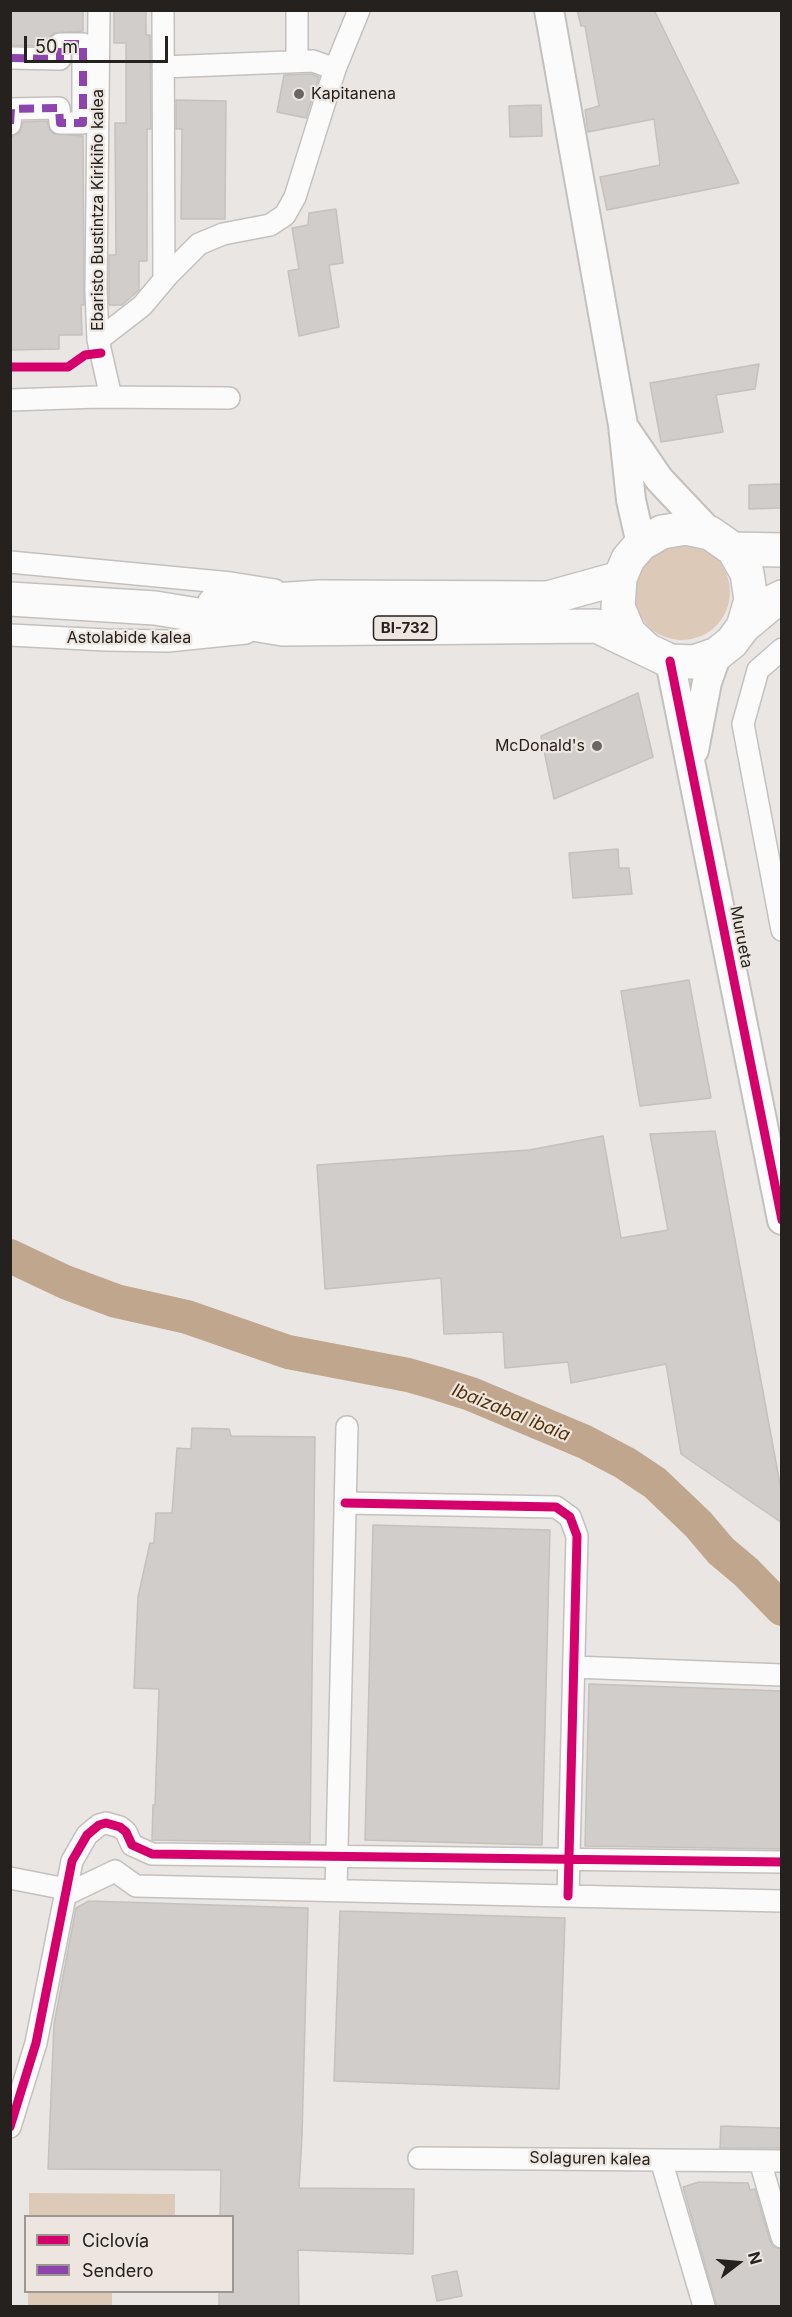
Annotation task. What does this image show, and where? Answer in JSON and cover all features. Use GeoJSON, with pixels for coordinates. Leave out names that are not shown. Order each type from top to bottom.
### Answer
{"type":"FeatureCollection","features":[{"type":"Feature","properties":{"kind":"main road"},"geometry":{"type":"LineString","coordinates":[[549,10],[622,425],[631,500],[641,544]]}},
{"type":"Feature","properties":{"kind":"main road"},"geometry":{"type":"LineString","coordinates":[[622,425],[659,479],[721,541]]}},
{"type":"Feature","properties":{"kind":"main road"},"geometry":{"type":"LineString","coordinates":[[660,657],[629,633],[618,606],[620,578],[628,559],[641,544],[662,532],[686,528],[721,541],[782,550]]}},
{"type":"Feature","properties":{"kind":"main road","name":"BI-732"},"geometry":{"type":"LineString","coordinates":[[721,541],[747,573],[751,600],[743,627]]}},
{"type":"Feature","properties":{"kind":"main road","name":"BI-732"},"geometry":{"type":"LineString","coordinates":[[155,608],[320,597],[548,597],[620,578]]}},
{"type":"Feature","properties":{"kind":"main road","name":"BI-732"},"geometry":{"type":"LineString","coordinates":[[10,599],[155,608],[283,629],[597,626],[660,657],[694,662],[717,654],[732,642],[743,627],[782,597]]}},
{"type":"Feature","properties":{"kind":"main road","name":"Murueta"},"geometry":{"type":"LineString","coordinates":[[691,764],[707,682],[717,654]]}},
{"type":"Feature","properties":{"kind":"main road","name":"Murueta"},"geometry":{"type":"LineString","coordinates":[[660,657],[691,764],[781,1211]]}},
{"type":"Feature","properties":{"kind":"street","name":"Ebaristo Bustintza Kirikiño kalea"},"geometry":{"type":"LineString","coordinates":[[98,340],[96,290],[99,10]]}},
{"type":"Feature","properties":{"kind":"street"},"geometry":{"type":"LineString","coordinates":[[163,10],[164,280]]}},
{"type":"Feature","properties":{"kind":"street"},"geometry":{"type":"LineString","coordinates":[[297,10],[297,61]]}},
{"type":"Feature","properties":{"kind":"street","name":"Ebaristo Bustintza Kirikiño kalea"},"geometry":{"type":"LineString","coordinates":[[98,340],[142,306],[199,244],[223,234],[270,225],[285,215],[295,197],[335,69],[359,10]]}},
{"type":"Feature","properties":{"kind":"street"},"geometry":{"type":"LineString","coordinates":[[10,58],[60,59],[60,44],[83,44],[83,123],[60,123],[59,108],[50,108],[10,109],[10,124]]}},
{"type":"Feature","properties":{"kind":"street"},"geometry":{"type":"LineString","coordinates":[[163,67],[313,61],[335,69]]}},
{"type":"Feature","properties":{"kind":"street"},"geometry":{"type":"LineString","coordinates":[[98,340],[111,397]]}},
{"type":"Feature","properties":{"kind":"street"},"geometry":{"type":"LineString","coordinates":[[10,400],[111,397],[229,398]]}},
{"type":"Feature","properties":{"kind":"street"},"geometry":{"type":"LineString","coordinates":[[10,549],[93,563],[107,572]]}},
{"type":"Feature","properties":{"kind":"street"},"geometry":{"type":"LineString","coordinates":[[10,562],[231,583],[320,597]]}},
{"type":"Feature","properties":{"kind":"street","name":"Astolabide kalea"},"geometry":{"type":"LineString","coordinates":[[10,635],[168,641],[283,629]]}},
{"type":"Feature","properties":{"kind":"street"},"geometry":{"type":"LineString","coordinates":[[782,649],[758,670],[743,724],[782,930]]}},
{"type":"Feature","properties":{"kind":"street"},"geometry":{"type":"LineString","coordinates":[[336,1890],[347,1427]]}},
{"type":"Feature","properties":{"kind":"street"},"geometry":{"type":"LineString","coordinates":[[345,1503],[556,1507],[570,1517],[577,1536],[568,1896]]}},
{"type":"Feature","properties":{"kind":"street"},"geometry":{"type":"LineString","coordinates":[[574,1666],[782,1675]]}},
{"type":"Feature","properties":{"kind":"street"},"geometry":{"type":"LineString","coordinates":[[10,1878],[65,1892],[115,1871],[128,1861],[132,1845],[126,1832],[120,1827],[106,1823],[92,1829],[72,1861],[65,1892],[36,2043],[10,2127]]}},
{"type":"Feature","properties":{"kind":"street"},"geometry":{"type":"LineString","coordinates":[[84,1842],[85,1856],[89,1862],[100,1870],[115,1871],[136,1887],[782,1901]]}},
{"type":"Feature","properties":{"kind":"street"},"geometry":{"type":"LineString","coordinates":[[132,1845],[152,1854],[782,1862]]}},
{"type":"Feature","properties":{"kind":"street","name":"Solaguren kalea"},"geometry":{"type":"LineString","coordinates":[[419,2158],[771,2161],[782,2237]]}},
{"type":"Feature","properties":{"kind":"street"},"geometry":{"type":"LineString","coordinates":[[661,2160],[704,2307]]}},
{"type":"Feature","properties":{"kind":"shaded area"},"geometry":{"type":"Polygon","coordinates":[[[682,544],[700,548],[716,558],[726,574],[730,592],[726,610],[716,626],[700,636],[682,640],[664,636],[648,626],[638,610],[634,592],[638,574],[648,558],[664,548],[682,544]]]}},
{"type":"Feature","properties":{"kind":"shaded area"},"geometry":{"type":"Polygon","coordinates":[[[29,2193],[175,2194],[175,2215],[29,2215],[29,2193]]]}},
{"type":"Feature","properties":{"kind":"shaded area"},"geometry":{"type":"Polygon","coordinates":[[[28,2293],[112,2293],[112,2306],[28,2306],[28,2293]]]}},
{"type":"Feature","properties":{"kind":"building"},"geometry":{"type":"Polygon","coordinates":[[[10,10],[83,10],[83,31],[54,33],[49,38],[47,46],[10,45],[10,10]]]}},
{"type":"Feature","properties":{"kind":"building"},"geometry":{"type":"Polygon","coordinates":[[[114,10],[146,10],[146,35],[150,35],[151,129],[147,129],[147,261],[139,261],[139,290],[122,305],[109,305],[109,255],[116,255],[115,123],[126,123],[126,43],[114,43],[114,10]]]}},
{"type":"Feature","properties":{"kind":"building"},"geometry":{"type":"Polygon","coordinates":[[[577,10],[654,10],[739,183],[607,210],[600,177],[660,165],[654,119],[588,132],[585,110],[599,106],[585,26],[581,26],[577,10]]]}},
{"type":"Feature","properties":{"kind":"building","name":"Kapitanena"},"geometry":{"type":"Polygon","coordinates":[[[311,74],[319,77],[306,118],[277,112],[284,75],[311,74]]]}},
{"type":"Feature","properties":{"kind":"building"},"geometry":{"type":"Polygon","coordinates":[[[176,100],[226,101],[225,219],[181,219],[182,129],[176,129],[176,100]]]}},
{"type":"Feature","properties":{"kind":"building"},"geometry":{"type":"Polygon","coordinates":[[[541,105],[542,136],[510,137],[509,106],[541,105]]]}},
{"type":"Feature","properties":{"kind":"building"},"geometry":{"type":"Polygon","coordinates":[[[47,121],[49,129],[54,134],[83,136],[84,305],[81,305],[82,335],[59,335],[59,349],[10,350],[11,137],[20,132],[23,122],[47,121]]]}},
{"type":"Feature","properties":{"kind":"building"},"geometry":{"type":"Polygon","coordinates":[[[336,209],[343,263],[329,265],[339,327],[299,336],[288,271],[299,269],[292,228],[308,225],[309,213],[336,209]]]}},
{"type":"Feature","properties":{"kind":"building"},"geometry":{"type":"Polygon","coordinates":[[[759,364],[755,389],[716,395],[723,432],[661,442],[650,383],[759,364]]]}},
{"type":"Feature","properties":{"kind":"building"},"geometry":{"type":"Polygon","coordinates":[[[782,484],[782,508],[749,509],[749,485],[782,484]]]}},
{"type":"Feature","properties":{"kind":"building","name":"McDonald's"},"geometry":{"type":"Polygon","coordinates":[[[638,693],[653,757],[554,799],[541,736],[638,693]]]}},
{"type":"Feature","properties":{"kind":"building"},"geometry":{"type":"Polygon","coordinates":[[[618,849],[619,868],[629,868],[632,894],[573,898],[569,853],[618,849]]]}},
{"type":"Feature","properties":{"kind":"building"},"geometry":{"type":"Polygon","coordinates":[[[689,980],[711,1098],[640,1106],[621,991],[689,980]]]}},
{"type":"Feature","properties":{"kind":"building"},"geometry":{"type":"Polygon","coordinates":[[[715,1131],[782,1495],[782,1523],[681,1454],[666,1364],[571,1383],[568,1362],[505,1368],[503,1332],[444,1334],[441,1278],[325,1289],[317,1165],[529,1150],[603,1136],[621,1238],[668,1230],[650,1134],[715,1131]]]}},
{"type":"Feature","properties":{"kind":"building"},"geometry":{"type":"Polygon","coordinates":[[[192,1428],[229,1429],[231,1436],[315,1437],[310,1843],[152,1840],[159,1689],[134,1688],[138,1597],[150,1543],[154,1543],[156,1513],[172,1513],[177,1448],[191,1449],[192,1428]]]}},
{"type":"Feature","properties":{"kind":"building"},"geometry":{"type":"Polygon","coordinates":[[[373,1525],[550,1530],[542,1845],[365,1840],[373,1525]]]}},
{"type":"Feature","properties":{"kind":"building"},"geometry":{"type":"Polygon","coordinates":[[[589,1684],[782,1691],[782,1849],[585,1846],[589,1684]]]}},
{"type":"Feature","properties":{"kind":"building"},"geometry":{"type":"Polygon","coordinates":[[[89,1901],[308,1908],[299,2188],[414,2189],[413,2254],[298,2250],[299,2307],[219,2307],[219,2293],[234,2293],[234,2215],[220,2215],[221,2170],[48,2169],[54,2024],[76,1908],[89,1901]]]}},
{"type":"Feature","properties":{"kind":"building"},"geometry":{"type":"Polygon","coordinates":[[[340,1911],[565,1918],[559,2089],[334,2081],[340,1911]]]}},
{"type":"Feature","properties":{"kind":"building"},"geometry":{"type":"Polygon","coordinates":[[[721,2126],[782,2128],[782,2148],[720,2148],[721,2126]]]}},
{"type":"Feature","properties":{"kind":"building"},"geometry":{"type":"Polygon","coordinates":[[[699,2182],[748,2183],[750,2190],[755,2189],[770,2241],[774,2247],[782,2249],[782,2307],[717,2307],[683,2187],[699,2182]]]}},
{"type":"Feature","properties":{"kind":"building"},"geometry":{"type":"Polygon","coordinates":[[[457,2271],[462,2296],[437,2301],[432,2276],[457,2271]]]}},
{"type":"Feature","properties":{"kind":"waterway","name":"Ibaizabal ibaia"},"geometry":{"type":"LineString","coordinates":[[10,1256],[65,1282],[116,1301],[187,1317],[288,1352],[408,1375],[471,1394],[585,1442],[625,1463],[655,1483],[782,1609]]}},
{"type":"Feature","properties":{"kind":"marked path"},"geometry":{"type":"LineString","coordinates":[[10,58],[60,59],[60,44],[83,44],[83,123],[60,123],[59,108],[11,109],[10,124]]}},
{"type":"Feature","properties":{"kind":"cycle path"},"geometry":{"type":"LineString","coordinates":[[10,367],[68,367],[85,355],[101,353]]}},
{"type":"Feature","properties":{"kind":"cycle path"},"geometry":{"type":"LineString","coordinates":[[670,661],[782,1220]]}},
{"type":"Feature","properties":{"kind":"cycle path"},"geometry":{"type":"LineString","coordinates":[[345,1503],[556,1507],[570,1517],[577,1536],[568,1896]]}},
{"type":"Feature","properties":{"kind":"cycle path"},"geometry":{"type":"LineString","coordinates":[[10,2127],[36,2043],[72,1861],[87,1835],[99,1825],[106,1823],[120,1827],[126,1832],[132,1845],[152,1854],[782,1862]]}},
{"type":"Feature","properties":{"kind":"place","name":"Kapitanena"},"geometry":{"type":"Point","coordinates":[299,94]}},
{"type":"Feature","properties":{"kind":"place","name":"McDonald's"},"geometry":{"type":"Point","coordinates":[597,746]}}]}
